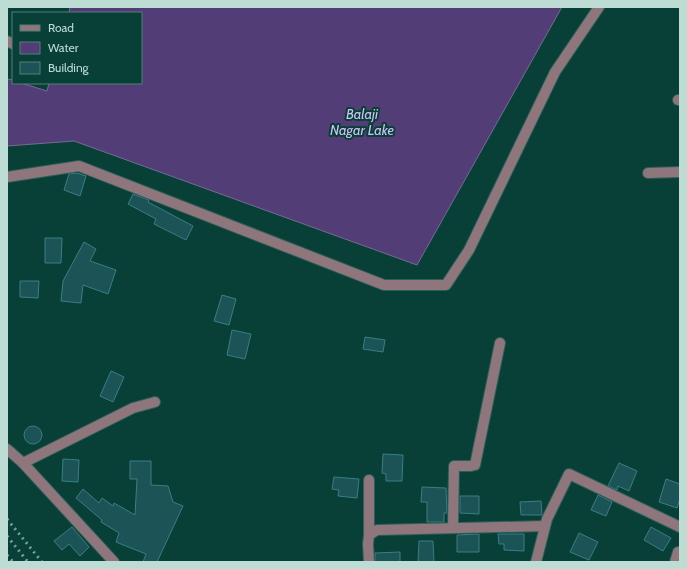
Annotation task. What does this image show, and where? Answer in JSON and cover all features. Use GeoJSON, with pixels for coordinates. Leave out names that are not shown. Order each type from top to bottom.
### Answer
{"type":"FeatureCollection","features":[{"type":"Feature","properties":{"kind":"street"},"geometry":{"type":"LineString","coordinates":[[7,177],[79,166],[384,285],[446,285],[469,250],[555,72],[599,7]]}},
{"type":"Feature","properties":{"kind":"street"},"geometry":{"type":"LineString","coordinates":[[648,173],[680,172]]}},
{"type":"Feature","properties":{"kind":"street"},"geometry":{"type":"LineString","coordinates":[[452,528],[454,466],[475,465],[500,343]]}},
{"type":"Feature","properties":{"kind":"street"},"geometry":{"type":"LineString","coordinates":[[23,463],[133,408],[155,402]]}},
{"type":"Feature","properties":{"kind":"street"},"geometry":{"type":"LineString","coordinates":[[7,449],[23,463],[114,562]]}},
{"type":"Feature","properties":{"kind":"street"},"geometry":{"type":"LineString","coordinates":[[536,562],[546,526],[569,474],[680,527]]}},
{"type":"Feature","properties":{"kind":"street"},"geometry":{"type":"LineString","coordinates":[[369,480],[369,562]]}},
{"type":"Feature","properties":{"kind":"street"},"geometry":{"type":"LineString","coordinates":[[369,535],[377,530],[546,526]]}},
{"type":"Feature","properties":{"kind":"street"},"geometry":{"type":"LineString","coordinates":[[675,562],[678,552]]}},
{"type":"Feature","properties":{"kind":"water","name":"Balaji Nagar Lake"},"geometry":{"type":"Polygon","coordinates":[[[70,7],[562,7],[417,265],[74,141],[7,146],[7,79],[12,80],[12,84],[24,84],[47,91],[49,84],[142,84],[142,12],[69,12],[70,7]]]}},
{"type":"Feature","properties":{"kind":"building"},"geometry":{"type":"Polygon","coordinates":[[[77,173],[86,176],[80,196],[64,190],[69,174],[77,173]]]}},
{"type":"Feature","properties":{"kind":"building"},"geometry":{"type":"Polygon","coordinates":[[[133,194],[149,200],[148,202],[193,226],[186,240],[154,224],[156,219],[128,204],[133,194]]]}},
{"type":"Feature","properties":{"kind":"building"},"geometry":{"type":"Polygon","coordinates":[[[45,238],[62,238],[61,263],[45,263],[45,238]]]}},
{"type":"Feature","properties":{"kind":"building"},"geometry":{"type":"Polygon","coordinates":[[[84,242],[96,249],[90,261],[116,270],[108,294],[83,285],[81,303],[61,301],[63,281],[84,242]]]}},
{"type":"Feature","properties":{"kind":"building"},"geometry":{"type":"Polygon","coordinates":[[[20,281],[39,281],[38,298],[20,297],[20,281]]]}},
{"type":"Feature","properties":{"kind":"building"},"geometry":{"type":"Polygon","coordinates":[[[222,295],[236,299],[229,325],[214,321],[222,295]]]}},
{"type":"Feature","properties":{"kind":"building"},"geometry":{"type":"Polygon","coordinates":[[[232,330],[251,334],[245,359],[227,355],[232,330]]]}},
{"type":"Feature","properties":{"kind":"building"},"geometry":{"type":"Polygon","coordinates":[[[365,337],[385,340],[383,352],[363,349],[365,337]]]}},
{"type":"Feature","properties":{"kind":"building"},"geometry":{"type":"Polygon","coordinates":[[[111,371],[124,377],[113,402],[100,396],[111,371]]]}},
{"type":"Feature","properties":{"kind":"building"},"geometry":{"type":"Polygon","coordinates":[[[33,426],[39,429],[42,435],[39,441],[33,444],[27,441],[24,435],[27,429],[33,426]]]}},
{"type":"Feature","properties":{"kind":"building"},"geometry":{"type":"Polygon","coordinates":[[[383,454],[403,455],[402,481],[386,481],[386,474],[382,473],[383,454]]]}},
{"type":"Feature","properties":{"kind":"building"},"geometry":{"type":"Polygon","coordinates":[[[63,459],[79,460],[78,482],[62,481],[63,459]]]}},
{"type":"Feature","properties":{"kind":"building"},"geometry":{"type":"Polygon","coordinates":[[[130,461],[151,461],[151,485],[168,486],[173,502],[183,506],[157,562],[143,562],[146,554],[116,542],[119,533],[101,522],[102,520],[76,498],[83,489],[99,503],[102,498],[113,506],[114,503],[135,515],[137,479],[130,479],[130,461]]]}},
{"type":"Feature","properties":{"kind":"building"},"geometry":{"type":"Polygon","coordinates":[[[619,463],[637,471],[629,491],[618,486],[617,490],[608,486],[619,463]]]}},
{"type":"Feature","properties":{"kind":"building"},"geometry":{"type":"Polygon","coordinates":[[[334,477],[359,479],[357,498],[338,496],[339,490],[332,489],[334,477]]]}},
{"type":"Feature","properties":{"kind":"building"},"geometry":{"type":"Polygon","coordinates":[[[666,479],[680,484],[680,499],[677,508],[659,502],[666,479]]]}},
{"type":"Feature","properties":{"kind":"building"},"geometry":{"type":"Polygon","coordinates":[[[422,487],[446,488],[447,513],[444,513],[444,522],[427,522],[427,502],[421,502],[422,487]]]}},
{"type":"Feature","properties":{"kind":"building"},"geometry":{"type":"Polygon","coordinates":[[[598,495],[612,502],[606,516],[591,510],[598,495]]]}},
{"type":"Feature","properties":{"kind":"building"},"geometry":{"type":"Polygon","coordinates":[[[460,496],[479,496],[479,514],[460,513],[460,496]]]}},
{"type":"Feature","properties":{"kind":"building"},"geometry":{"type":"Polygon","coordinates":[[[541,501],[542,515],[521,515],[520,502],[541,501]]]}},
{"type":"Feature","properties":{"kind":"building"},"geometry":{"type":"Polygon","coordinates":[[[72,527],[89,547],[80,556],[69,544],[62,550],[54,541],[72,527]]]}},
{"type":"Feature","properties":{"kind":"building"},"geometry":{"type":"Polygon","coordinates":[[[651,527],[671,538],[663,551],[644,540],[651,527]]]}},
{"type":"Feature","properties":{"kind":"building"},"geometry":{"type":"Polygon","coordinates":[[[579,533],[598,542],[589,560],[570,552],[579,533]]]}},
{"type":"Feature","properties":{"kind":"building"},"geometry":{"type":"Polygon","coordinates":[[[479,534],[479,552],[457,552],[457,535],[479,534]]]}},
{"type":"Feature","properties":{"kind":"building"},"geometry":{"type":"Polygon","coordinates":[[[498,534],[524,534],[524,551],[504,550],[504,544],[499,544],[498,534]]]}},
{"type":"Feature","properties":{"kind":"building"},"geometry":{"type":"Polygon","coordinates":[[[419,541],[433,541],[434,562],[418,562],[419,541]]]}},
{"type":"Feature","properties":{"kind":"building"},"geometry":{"type":"Polygon","coordinates":[[[400,552],[400,562],[375,562],[375,553],[400,552]]]}},
{"type":"Feature","properties":{"kind":"railway"},"geometry":{"type":"LineString","coordinates":[[7,519],[42,562]]}},
{"type":"Feature","properties":{"kind":"railway"},"geometry":{"type":"LineString","coordinates":[[7,536],[28,562]]}},
{"type":"Feature","properties":{"kind":"railway"},"geometry":{"type":"LineString","coordinates":[[7,555],[13,562]]}}]}
